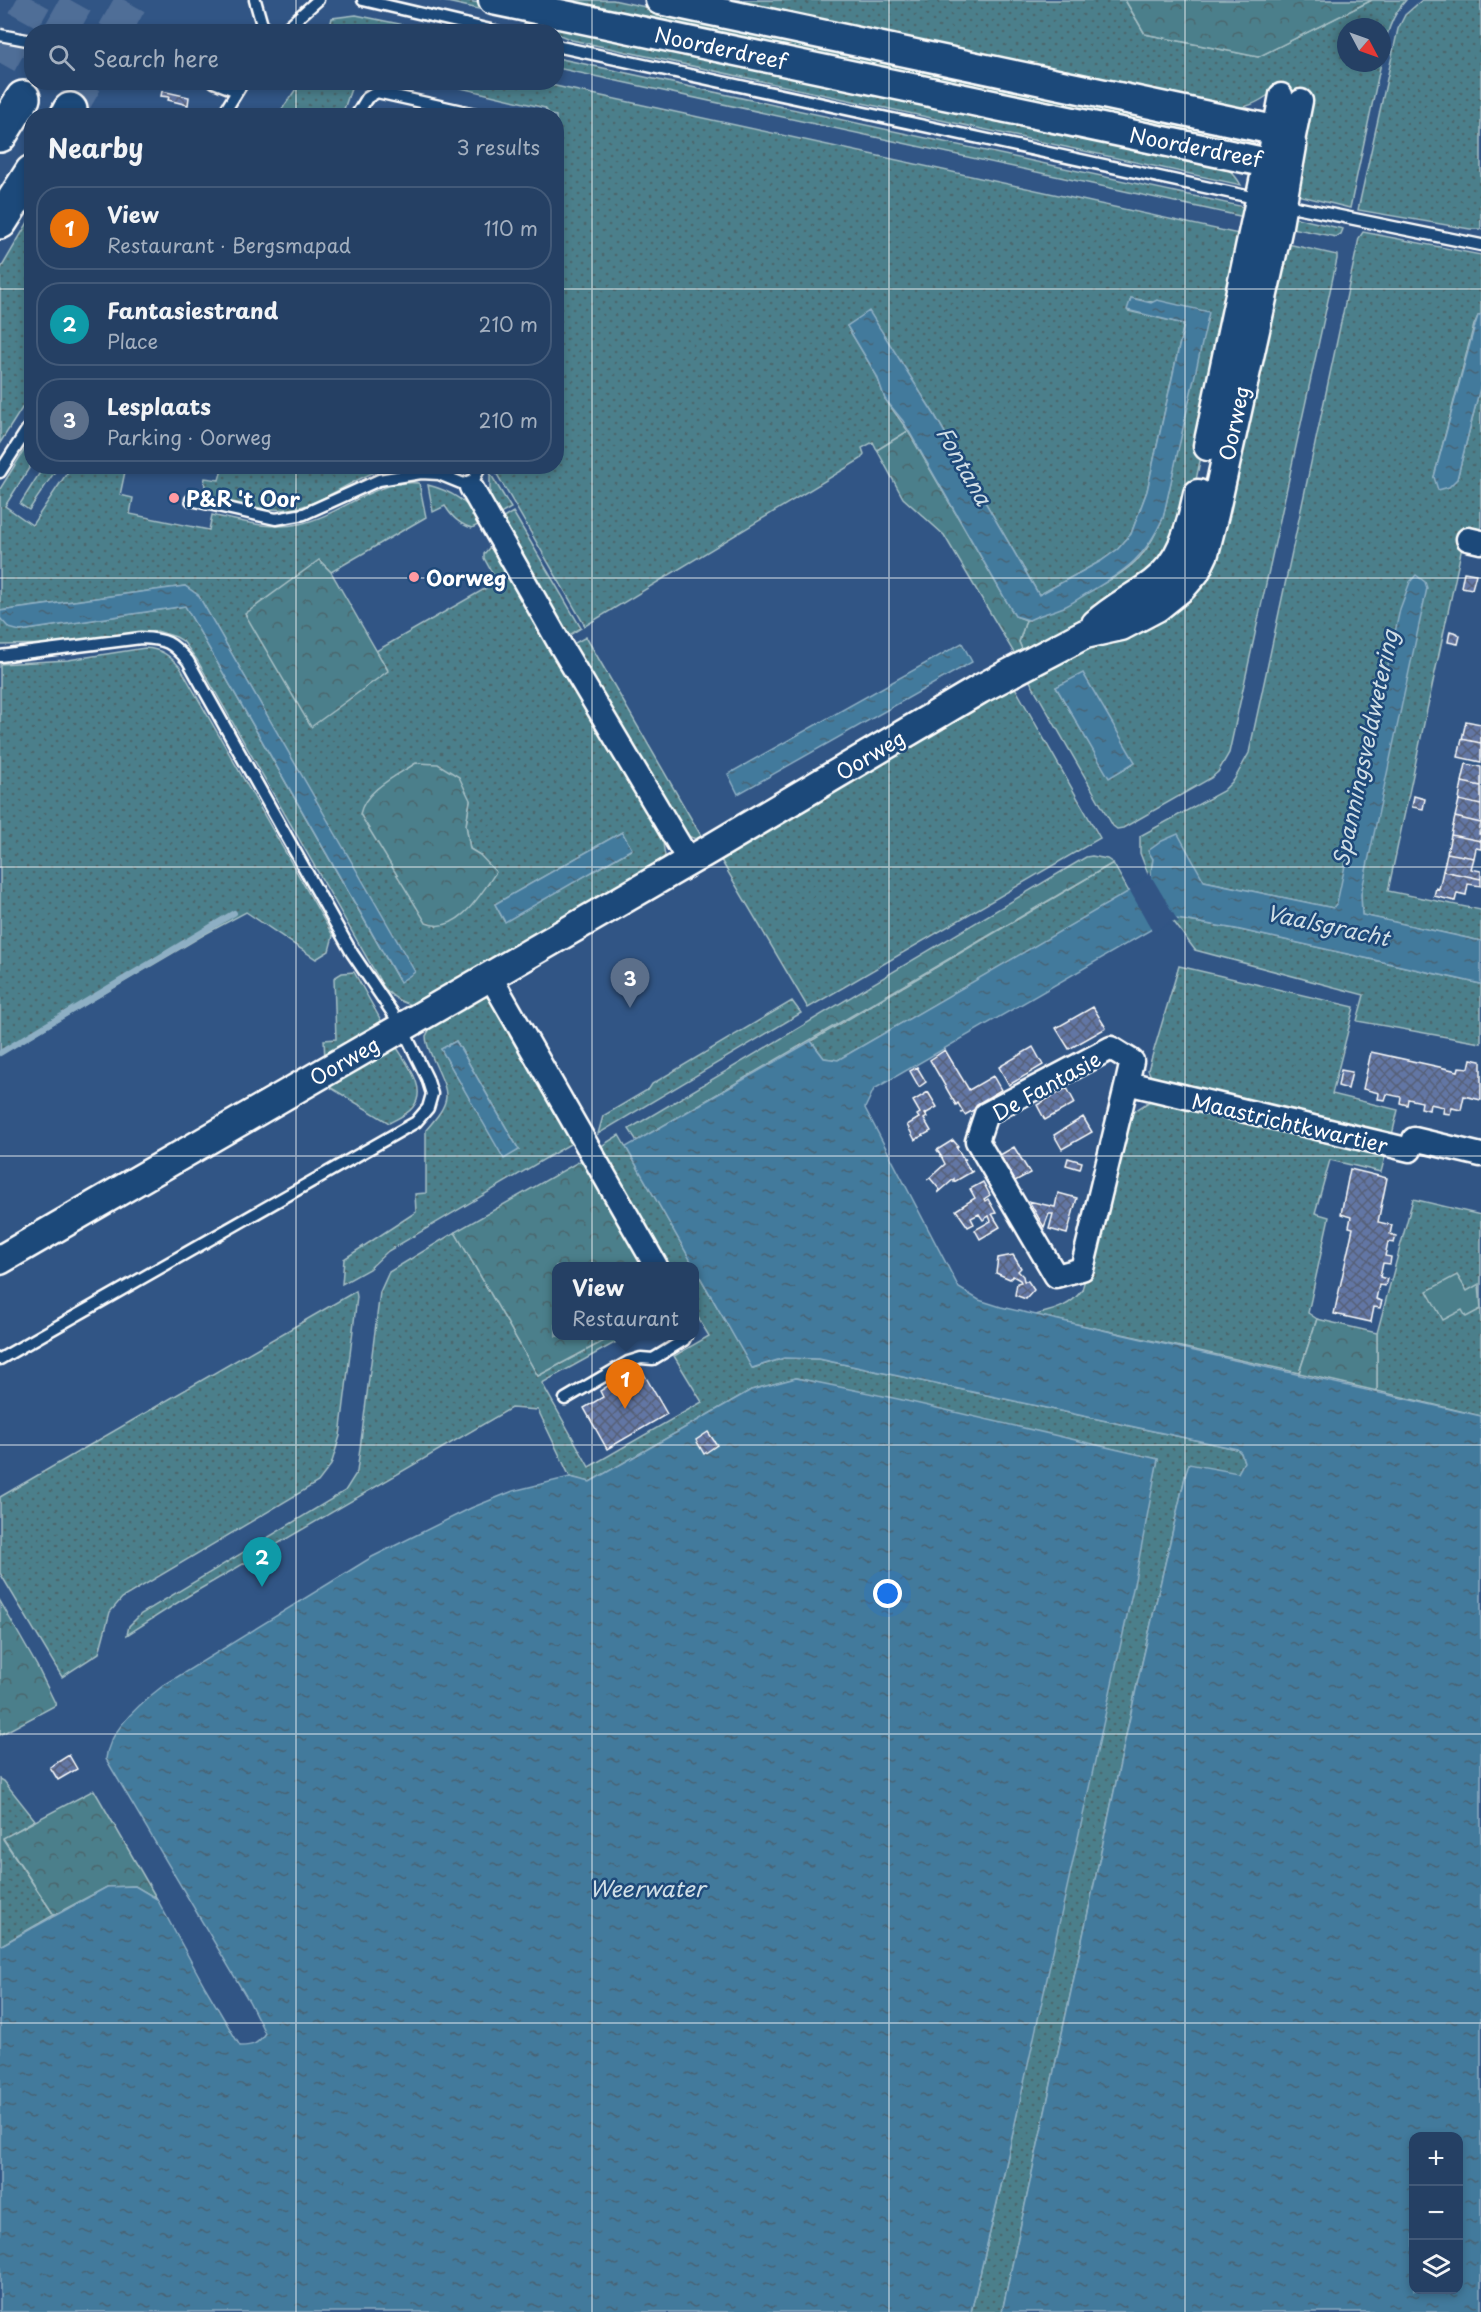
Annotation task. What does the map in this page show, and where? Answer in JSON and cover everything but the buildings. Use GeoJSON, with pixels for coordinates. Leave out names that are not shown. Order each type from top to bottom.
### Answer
{"type":"FeatureCollection","features":[{"type":"Feature","properties":{"kind":"highway"},"geometry":{"type":"LineString","coordinates":[[0,135],[22,98]]}},
{"type":"Feature","properties":{"kind":"highway"},"geometry":{"type":"LineString","coordinates":[[0,222],[24,184]]}},
{"type":"Feature","properties":{"kind":"street","name":"Noorderdreef"},"geometry":{"type":"LineString","coordinates":[[494,0],[1268,163]]}},
{"type":"Feature","properties":{"kind":"street","name":"Noorderdreef"},"geometry":{"type":"LineString","coordinates":[[660,0],[1283,138]]}},
{"type":"Feature","properties":{"kind":"street"},"geometry":{"type":"LineString","coordinates":[[1283,138],[1291,98]]}},
{"type":"Feature","properties":{"kind":"street","name":"Oorweg"},"geometry":{"type":"LineString","coordinates":[[1271,202],[1268,163],[1283,138]]}},
{"type":"Feature","properties":{"kind":"street","name":"Oorweg"},"geometry":{"type":"LineString","coordinates":[[0,1260],[980,689],[1085,634],[1113,609],[1154,583],[1171,566],[1182,549],[1191,527],[1271,202],[1283,138]]}},
{"type":"Feature","properties":{"kind":"street"},"geometry":{"type":"LineString","coordinates":[[471,487],[561,646],[688,861]]}},
{"type":"Feature","properties":{"kind":"street"},"geometry":{"type":"LineString","coordinates":[[490,976],[654,1262]]}},
{"type":"Feature","properties":{"kind":"street","name":"De Fantasie"},"geometry":{"type":"LineString","coordinates":[[1111,1048],[1132,1061],[1127,1083],[1082,1269],[1056,1276],[977,1141],[986,1114],[1111,1048]]}},
{"type":"Feature","properties":{"kind":"street","name":"Maastrichtkwartier"},"geometry":{"type":"LineString","coordinates":[[1127,1083],[1410,1150],[1414,1139],[1481,1155]]}},
{"type":"Feature","properties":{"kind":"lane"},"geometry":{"type":"LineString","coordinates":[[255,0],[262,24]]}},
{"type":"Feature","properties":{"kind":"lane"},"geometry":{"type":"LineString","coordinates":[[291,24],[318,0]]}},
{"type":"Feature","properties":{"kind":"lane"},"geometry":{"type":"LineString","coordinates":[[363,0],[465,24]]}},
{"type":"Feature","properties":{"kind":"lane"},"geometry":{"type":"LineString","coordinates":[[0,35],[24,40]]}},
{"type":"Feature","properties":{"kind":"lane"},"geometry":{"type":"LineString","coordinates":[[564,48],[1271,202],[1481,245]]}},
{"type":"Feature","properties":{"kind":"lane"},"geometry":{"type":"LineString","coordinates":[[227,108],[238,90]]}},
{"type":"Feature","properties":{"kind":"lane"},"geometry":{"type":"LineString","coordinates":[[361,108],[367,98],[377,92],[448,108]]}},
{"type":"Feature","properties":{"kind":"lane"},"geometry":{"type":"LineString","coordinates":[[0,471],[24,434]]}},
{"type":"Feature","properties":{"kind":"lane"},"geometry":{"type":"LineString","coordinates":[[191,500],[276,519],[304,514],[379,480],[411,474],[439,474],[471,487],[477,474]]}},
{"type":"Feature","properties":{"kind":"lane"},"geometry":{"type":"LineString","coordinates":[[0,656],[141,638],[157,639],[174,645],[188,661],[352,953],[402,1027],[427,1078],[432,1094],[428,1108],[416,1122],[0,1359]]}},
{"type":"Feature","properties":{"kind":"lane"},"geometry":{"type":"LineString","coordinates":[[565,1400],[628,1362],[641,1358],[653,1359],[684,1340]]}},
{"type":"Feature","properties":{"kind":"green space"},"geometry":{"type":"Polygon","coordinates":[[[438,0],[465,0],[1213,161],[1229,170],[1241,185],[572,40],[564,37],[564,24],[527,24],[488,11],[438,0]]]}},
{"type":"Feature","properties":{"kind":"green space"},"geometry":{"type":"Polygon","coordinates":[[[559,0],[613,0],[1235,134],[1253,142],[1252,145],[1233,146],[559,0]]]}},
{"type":"Feature","properties":{"kind":"green space"},"geometry":{"type":"Polygon","coordinates":[[[710,0],[1125,0],[1145,34],[1258,57],[1372,0],[1406,0],[1391,25],[1391,18],[1337,18],[1337,72],[1379,72],[1350,208],[1289,193],[1274,91],[1250,105],[1223,109],[710,0]]]}},
{"type":"Feature","properties":{"kind":"green space"},"geometry":{"type":"Polygon","coordinates":[[[1125,0],[1372,0],[1258,57],[1145,34],[1125,0]]]}},
{"type":"Feature","properties":{"kind":"green space"},"geometry":{"type":"Polygon","coordinates":[[[1422,0],[1481,0],[1481,229],[1358,210],[1388,72],[1391,72],[1391,61],[1398,29],[1405,15],[1422,0]]]}},
{"type":"Feature","properties":{"kind":"green space"},"geometry":{"type":"Polygon","coordinates":[[[356,15],[399,24],[331,24],[332,18],[356,15]]]}},
{"type":"Feature","properties":{"kind":"green space"},"geometry":{"type":"Polygon","coordinates":[[[564,60],[1249,208],[1249,218],[564,70],[564,60]]]}},
{"type":"Feature","properties":{"kind":"green space"},"geometry":{"type":"Polygon","coordinates":[[[564,88],[1248,236],[1190,508],[1182,532],[1136,589],[1024,654],[1019,642],[1026,620],[1091,590],[1121,573],[1145,551],[1155,534],[1163,518],[1208,312],[1131,298],[1128,311],[1184,324],[1147,491],[1131,534],[1118,549],[1101,561],[1039,595],[934,414],[869,312],[847,326],[877,376],[885,399],[908,431],[877,450],[873,442],[862,448],[864,454],[861,459],[585,626],[497,474],[564,474],[564,108],[545,108],[469,90],[564,90],[564,88]]]}},
{"type":"Feature","properties":{"kind":"green space"},"geometry":{"type":"Polygon","coordinates":[[[295,90],[351,90],[344,108],[283,108],[295,90]]]}},
{"type":"Feature","properties":{"kind":"green space"},"geometry":{"type":"Polygon","coordinates":[[[1284,215],[1343,229],[1336,237],[1282,226],[1284,215]]]}},
{"type":"Feature","properties":{"kind":"green space"},"geometry":{"type":"Polygon","coordinates":[[[24,229],[24,405],[0,443],[0,270],[24,229]]]}},
{"type":"Feature","properties":{"kind":"green space"},"geometry":{"type":"Polygon","coordinates":[[[1363,232],[1481,255],[1481,314],[1474,325],[1434,477],[1457,479],[1481,384],[1481,536],[1465,533],[1388,891],[1481,910],[1481,941],[1362,915],[1361,894],[1337,903],[1333,908],[1204,881],[1153,859],[1150,879],[1140,853],[1140,836],[1223,791],[1234,780],[1249,753],[1359,238],[1363,232]]]}},
{"type":"Feature","properties":{"kind":"green space"},"geometry":{"type":"Polygon","coordinates":[[[1279,242],[1337,255],[1229,753],[1218,772],[1211,778],[1123,828],[1117,829],[1113,826],[1027,676],[1177,602],[1279,242]],[[1069,681],[1056,687],[1109,777],[1135,762],[1069,681]]]}},
{"type":"Feature","properties":{"kind":"green space"},"geometry":{"type":"Polygon","coordinates":[[[908,431],[1015,616],[1026,620],[1019,642],[1024,654],[1017,658],[944,535],[903,498],[877,450],[908,431]]]}},
{"type":"Feature","properties":{"kind":"green space"},"geometry":{"type":"Polygon","coordinates":[[[24,450],[25,474],[5,506],[32,525],[66,474],[124,474],[120,495],[133,498],[130,514],[209,530],[212,515],[244,522],[288,526],[330,513],[387,486],[419,483],[426,517],[331,572],[319,560],[376,651],[497,582],[484,558],[489,548],[495,548],[662,837],[665,856],[659,866],[417,1006],[407,1004],[390,994],[383,986],[197,660],[183,641],[157,631],[59,644],[0,645],[0,618],[20,631],[185,606],[399,981],[414,972],[198,595],[185,586],[0,611],[0,489],[24,450]],[[470,800],[436,927],[480,855],[470,849],[466,825],[470,800]],[[622,832],[495,904],[504,921],[631,850],[622,832]]]}},
{"type":"Feature","properties":{"kind":"green space"},"geometry":{"type":"Polygon","coordinates":[[[39,474],[53,474],[29,510],[20,504],[39,474]]]}},
{"type":"Feature","properties":{"kind":"green space"},"geometry":{"type":"Polygon","coordinates":[[[221,474],[372,474],[316,501],[280,510],[215,498],[205,487],[205,478],[219,480],[221,474]]]}},
{"type":"Feature","properties":{"kind":"green space"},"geometry":{"type":"Polygon","coordinates":[[[491,474],[511,508],[497,516],[490,496],[491,474]]]}},
{"type":"Feature","properties":{"kind":"green space"},"geometry":{"type":"Polygon","coordinates":[[[428,485],[444,490],[464,503],[480,522],[478,525],[472,528],[463,524],[453,517],[445,506],[433,512],[428,485]]]}},
{"type":"Feature","properties":{"kind":"green space"},"geometry":{"type":"Polygon","coordinates":[[[513,512],[581,628],[568,636],[500,520],[513,512]]]}},
{"type":"Feature","properties":{"kind":"green space"},"geometry":{"type":"Polygon","coordinates":[[[319,560],[331,572],[388,671],[311,727],[245,614],[319,560]]]}},
{"type":"Feature","properties":{"kind":"green space"},"geometry":{"type":"Polygon","coordinates":[[[586,637],[703,839],[685,835],[573,644],[586,637]]]}},
{"type":"Feature","properties":{"kind":"green space"},"geometry":{"type":"Polygon","coordinates":[[[145,648],[164,653],[180,667],[333,936],[329,951],[316,959],[246,912],[0,1055],[0,664],[68,660],[145,648]]]}},
{"type":"Feature","properties":{"kind":"green space"},"geometry":{"type":"Polygon","coordinates":[[[1013,684],[1100,838],[808,1008],[718,855],[1013,684]]]}},
{"type":"Feature","properties":{"kind":"green space"},"geometry":{"type":"Polygon","coordinates":[[[416,763],[438,764],[459,777],[470,800],[466,825],[470,849],[480,855],[496,872],[467,911],[448,924],[426,923],[360,814],[363,805],[375,791],[416,763]]]}},
{"type":"Feature","properties":{"kind":"green space"},"geometry":{"type":"Polygon","coordinates":[[[1086,857],[1107,859],[1113,863],[637,1141],[629,1129],[1086,857]]]}},
{"type":"Feature","properties":{"kind":"green space"},"geometry":{"type":"Polygon","coordinates":[[[1113,863],[1129,892],[838,1060],[824,1058],[811,1041],[1113,863]]]}},
{"type":"Feature","properties":{"kind":"green space"},"geometry":{"type":"Polygon","coordinates":[[[1171,918],[1236,929],[1481,984],[1481,1043],[1357,1021],[1364,995],[1195,950],[1171,918]]]}},
{"type":"Feature","properties":{"kind":"green space"},"geometry":{"type":"Polygon","coordinates":[[[1179,966],[1354,1007],[1332,1094],[1398,1110],[1391,1139],[1155,1085],[1148,1070],[1179,966]]]}},
{"type":"Feature","properties":{"kind":"green space"},"geometry":{"type":"Polygon","coordinates":[[[354,972],[383,1024],[325,1060],[324,1040],[336,1039],[334,978],[342,973],[354,972]]]}},
{"type":"Feature","properties":{"kind":"green space"},"geometry":{"type":"Polygon","coordinates":[[[484,994],[501,1011],[577,1140],[388,1251],[369,1269],[342,1284],[344,1259],[416,1212],[415,1194],[426,1193],[426,1130],[441,1110],[446,1096],[443,1081],[427,1042],[426,1036],[433,1023],[484,994]],[[456,1041],[441,1049],[504,1158],[519,1150],[456,1041]]]}},
{"type":"Feature","properties":{"kind":"green space"},"geometry":{"type":"Polygon","coordinates":[[[792,1001],[801,1013],[598,1134],[603,1116],[649,1089],[652,1084],[792,1001]]]}},
{"type":"Feature","properties":{"kind":"green space"},"geometry":{"type":"Polygon","coordinates":[[[394,1043],[413,1074],[418,1091],[413,1107],[399,1118],[389,1123],[323,1083],[394,1043]]]}},
{"type":"Feature","properties":{"kind":"green space"},"geometry":{"type":"Polygon","coordinates":[[[1150,1101],[1386,1153],[1381,1172],[1330,1160],[1315,1213],[1329,1217],[1308,1313],[1317,1319],[1299,1373],[1035,1315],[1067,1304],[1082,1290],[1130,1114],[1150,1101]]]}},
{"type":"Feature","properties":{"kind":"green space"},"geometry":{"type":"Polygon","coordinates":[[[619,1135],[692,1262],[666,1262],[598,1148],[619,1135]]]}},
{"type":"Feature","properties":{"kind":"green space"},"geometry":{"type":"Polygon","coordinates":[[[587,1157],[648,1262],[552,1262],[552,1340],[606,1340],[538,1376],[455,1232],[587,1157]]]}},
{"type":"Feature","properties":{"kind":"green space"},"geometry":{"type":"Polygon","coordinates":[[[1413,1199],[1481,1215],[1481,1416],[1377,1391],[1377,1333],[1413,1199]]]}},
{"type":"Feature","properties":{"kind":"green space"},"geometry":{"type":"Polygon","coordinates":[[[455,1232],[538,1376],[606,1340],[620,1340],[542,1383],[589,1467],[702,1402],[674,1356],[709,1336],[699,1319],[699,1276],[753,1368],[784,1358],[819,1359],[1237,1449],[1241,1453],[1244,1462],[1238,1473],[1186,1473],[1138,1680],[1002,2312],[971,2312],[1005,2169],[1158,1459],[796,1378],[751,1390],[590,1482],[570,1477],[538,1410],[511,1408],[188,1596],[127,1635],[129,1626],[141,1614],[345,1491],[357,1472],[380,1292],[389,1272],[455,1232]]]}},
{"type":"Feature","properties":{"kind":"green space"},"geometry":{"type":"Polygon","coordinates":[[[1457,1275],[1467,1291],[1479,1284],[1481,1309],[1466,1317],[1462,1310],[1443,1320],[1427,1291],[1457,1275]]]}},
{"type":"Feature","properties":{"kind":"green space"},"geometry":{"type":"Polygon","coordinates":[[[356,1291],[340,1436],[331,1465],[318,1482],[122,1598],[110,1612],[99,1653],[62,1677],[0,1573],[0,1497],[356,1291]]]}},
{"type":"Feature","properties":{"kind":"green space"},"geometry":{"type":"Polygon","coordinates":[[[1317,1319],[1377,1333],[1377,1391],[1299,1373],[1317,1319]]]}},
{"type":"Feature","properties":{"kind":"green space"},"geometry":{"type":"Polygon","coordinates":[[[0,1601],[56,1705],[0,1735],[0,1601]]]}},
{"type":"Feature","properties":{"kind":"green space"},"geometry":{"type":"Polygon","coordinates":[[[0,1779],[35,1820],[3,1839],[54,1915],[0,1946],[0,1779]]]}},
{"type":"Feature","properties":{"kind":"green space"},"geometry":{"type":"Polygon","coordinates":[[[94,1790],[157,1899],[135,1886],[107,1887],[54,1915],[3,1838],[94,1790]]]}},
{"type":"Feature","properties":{"kind":"water"},"geometry":{"type":"Polygon","coordinates":[[[1131,298],[1151,303],[1157,300],[1209,312],[1163,518],[1143,552],[1116,575],[1064,607],[1029,620],[1015,616],[903,421],[885,399],[877,376],[847,326],[869,311],[934,414],[1039,595],[1101,561],[1118,549],[1131,534],[1147,491],[1184,324],[1127,310],[1131,298]]]}},
{"type":"Feature","properties":{"kind":"water"},"geometry":{"type":"Polygon","coordinates":[[[1481,314],[1481,384],[1457,479],[1449,487],[1438,490],[1434,477],[1475,325],[1481,314]]]}},
{"type":"Feature","properties":{"kind":"water","name":"Vaalsgracht"},"geometry":{"type":"Polygon","coordinates":[[[1416,575],[1425,582],[1427,588],[1361,894],[1362,915],[1481,941],[1481,984],[1236,929],[1171,918],[874,1089],[865,1108],[959,1288],[979,1300],[1001,1307],[1481,1416],[1481,2312],[1002,2312],[1138,1680],[1186,1473],[1189,1464],[1238,1473],[1244,1462],[1237,1449],[819,1359],[784,1358],[752,1368],[699,1275],[699,1262],[692,1262],[626,1147],[811,1041],[824,1058],[838,1060],[1150,879],[1153,859],[1148,851],[1178,834],[1204,881],[1333,908],[1337,903],[1400,609],[1410,582],[1416,575]]]}},
{"type":"Feature","properties":{"kind":"water"},"geometry":{"type":"Polygon","coordinates":[[[185,586],[198,595],[415,972],[400,982],[185,606],[20,631],[9,628],[0,618],[0,611],[185,586]]]}},
{"type":"Feature","properties":{"kind":"water"},"geometry":{"type":"Polygon","coordinates":[[[962,643],[972,662],[738,794],[728,774],[962,643]]]}},
{"type":"Feature","properties":{"kind":"water"},"geometry":{"type":"Polygon","coordinates":[[[1083,673],[1135,762],[1109,778],[1056,687],[1083,673]]]}},
{"type":"Feature","properties":{"kind":"water"},"geometry":{"type":"Polygon","coordinates":[[[622,832],[632,849],[505,922],[495,904],[622,832]]]}},
{"type":"Feature","properties":{"kind":"water"},"geometry":{"type":"Polygon","coordinates":[[[456,1041],[519,1150],[504,1159],[441,1049],[456,1041]]]}},
{"type":"Feature","properties":{"kind":"water","name":"Weerwater"},"geometry":{"type":"Polygon","coordinates":[[[796,1378],[1158,1459],[1136,1575],[1005,2169],[971,2312],[0,2312],[0,1946],[107,1887],[135,1886],[157,1899],[240,2046],[255,2044],[265,2033],[249,2001],[106,1759],[113,1738],[128,1718],[146,1699],[164,1685],[372,1557],[471,1508],[513,1491],[570,1477],[590,1482],[751,1390],[796,1378]]]}},
{"type":"Feature","properties":{"kind":"pier"},"geometry":{"type":"Polygon","coordinates":[[[1148,871],[1179,923],[1172,921],[1153,932],[1129,889],[1147,877],[1148,871]]]}},
{"type":"Feature","properties":{"kind":"waterway"},"geometry":{"type":"LineString","coordinates":[[0,1053],[234,913]]}},
{"type":"Feature","properties":{"kind":"tunnel"},"geometry":{"type":"LineString","coordinates":[[0,63],[35,0]]}},
{"type":"Feature","properties":{"kind":"tunnel"},"geometry":{"type":"LineString","coordinates":[[64,24],[78,0]]}},
{"type":"Feature","properties":{"kind":"tunnel"},"geometry":{"type":"LineString","coordinates":[[118,24],[132,0]]}},
{"type":"Feature","properties":{"kind":"tunnel"},"geometry":{"type":"LineString","coordinates":[[71,108],[81,90]]}},
{"type":"Feature","properties":{"kind":"place","name":"P&R 't Oor"},"geometry":{"type":"Point","coordinates":[174,498]}},
{"type":"Feature","properties":{"kind":"place","name":"Oorweg"},"geometry":{"type":"Point","coordinates":[414,577]}},
{"type":"Feature","properties":{"kind":"place","name":"Lesplaats"},"geometry":{"type":"Point","coordinates":[630,1008]}},
{"type":"Feature","properties":{"kind":"place","name":"View"},"geometry":{"type":"Point","coordinates":[625,1409]}},
{"type":"Feature","properties":{"kind":"place","name":"Fantasiestrand"},"geometry":{"type":"Point","coordinates":[262,1587]}},
{"type":"Feature","properties":{"kind":"water label","name":"Fontana"},"geometry":{"type":"Point","coordinates":[965,465]}},
{"type":"Feature","properties":{"kind":"water label","name":"Spanningsveldwetering"},"geometry":{"type":"Point","coordinates":[1364,748]}}]}
